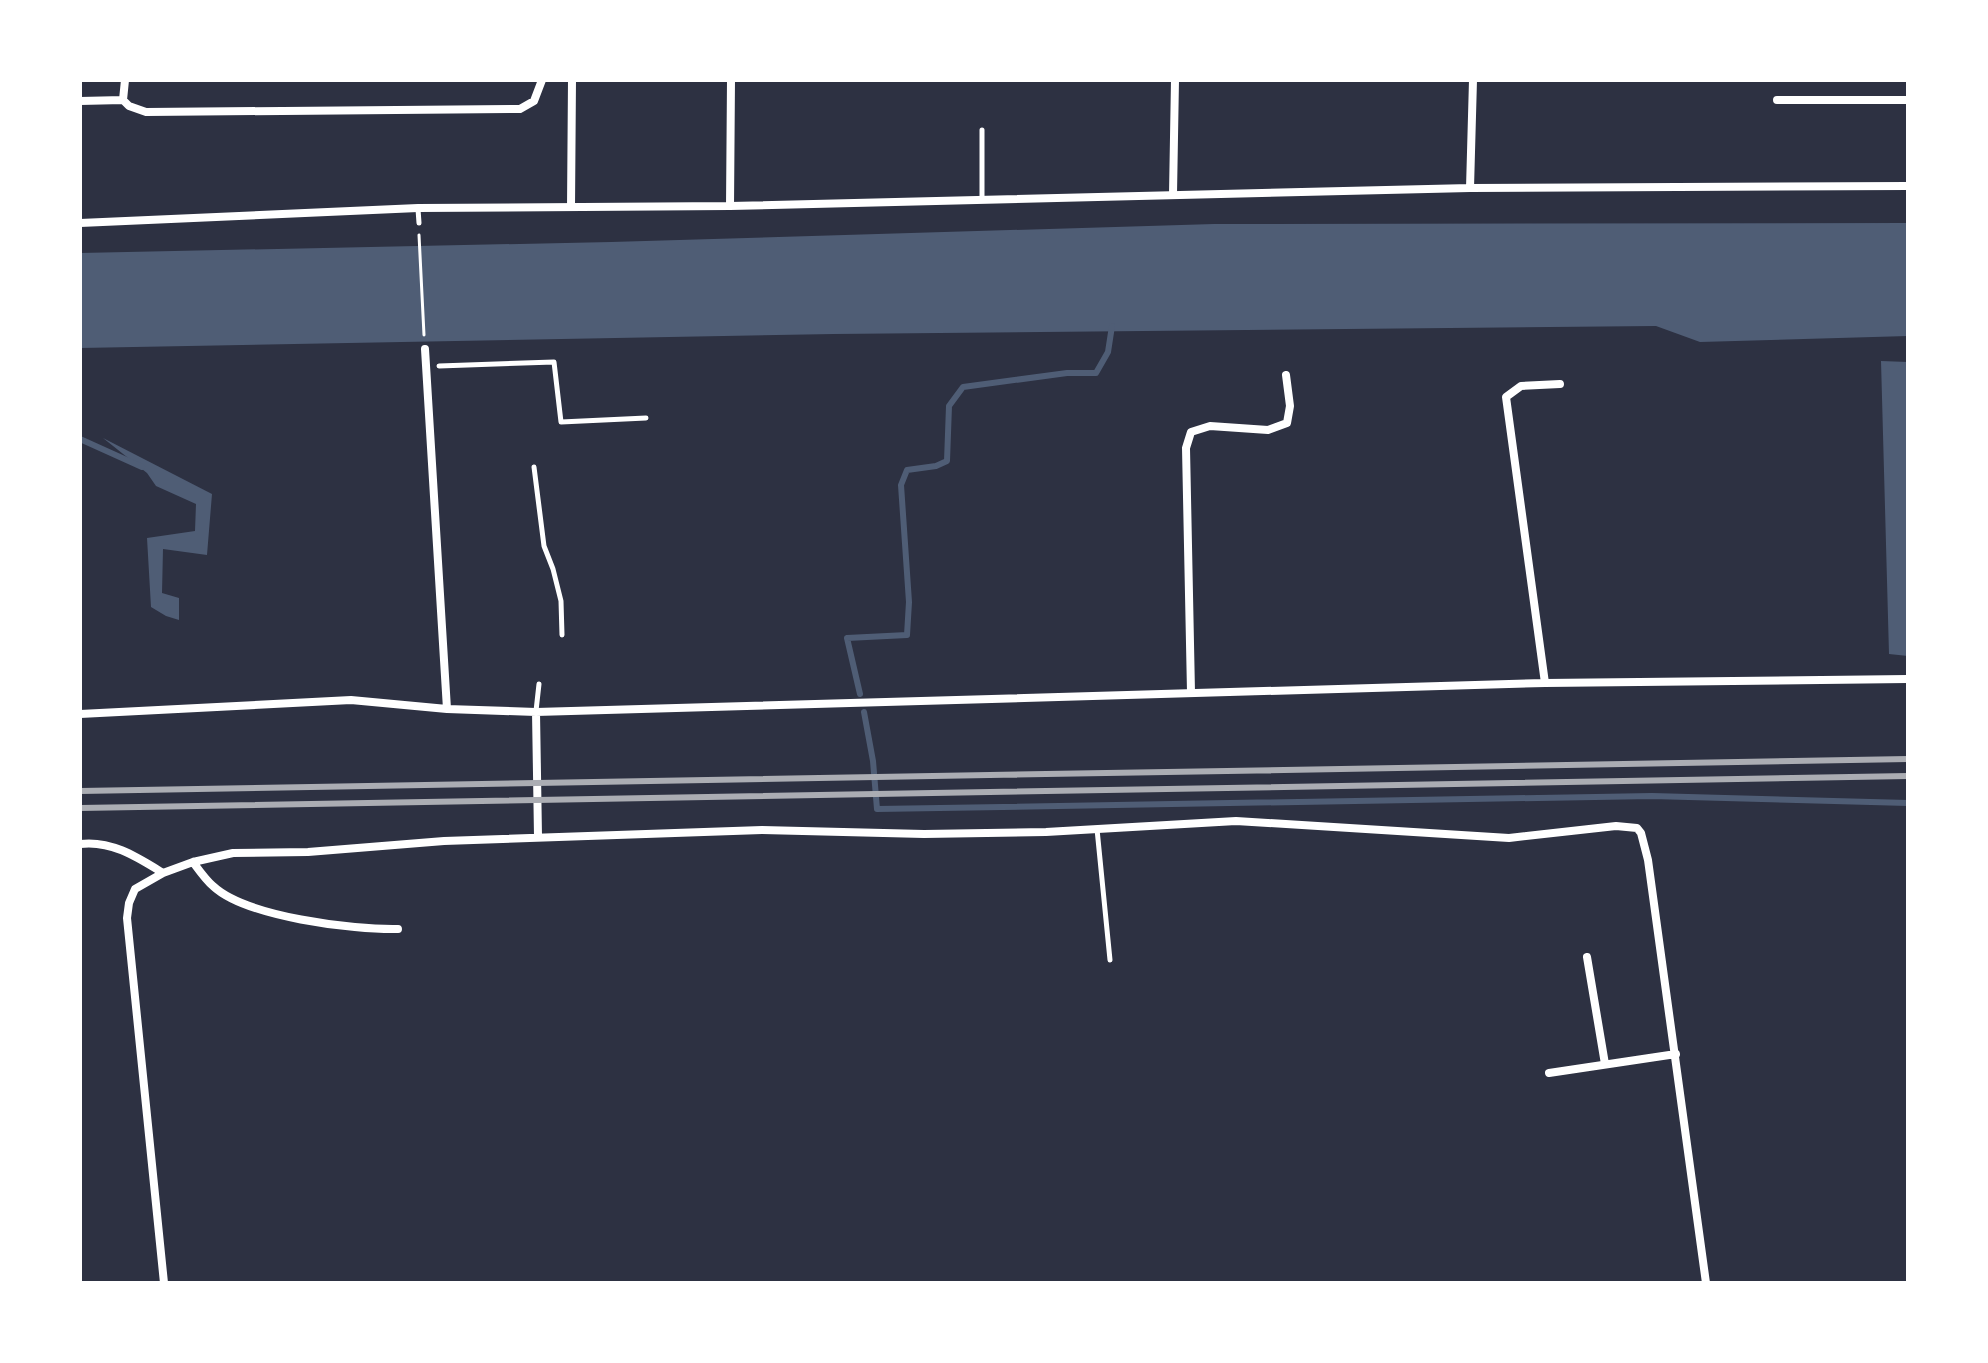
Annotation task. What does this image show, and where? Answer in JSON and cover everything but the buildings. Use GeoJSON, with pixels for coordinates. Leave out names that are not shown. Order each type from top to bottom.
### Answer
{"type":"FeatureCollection","features":[{"type":"Feature","properties":{"kind":"street"},"geometry":{"type":"LineString","coordinates":[[123,100],[125,80]]}},
{"type":"Feature","properties":{"kind":"street"},"geometry":{"type":"LineString","coordinates":[[80,101],[123,100],[129,106],[146,112],[520,109],[534,101],[542,80]]}},
{"type":"Feature","properties":{"kind":"street"},"geometry":{"type":"LineString","coordinates":[[571,207],[572,80]]}},
{"type":"Feature","properties":{"kind":"street"},"geometry":{"type":"LineString","coordinates":[[730,206],[731,80]]}},
{"type":"Feature","properties":{"kind":"street"},"geometry":{"type":"LineString","coordinates":[[1173,194],[1175,80]]}},
{"type":"Feature","properties":{"kind":"street"},"geometry":{"type":"LineString","coordinates":[[1470,188],[1473,80]]}},
{"type":"Feature","properties":{"kind":"street"},"geometry":{"type":"LineString","coordinates":[[1777,100],[1908,100]]}},
{"type":"Feature","properties":{"kind":"street"},"geometry":{"type":"LineString","coordinates":[[80,223],[418,208],[730,206],[1470,188],[1908,186]]}},
{"type":"Feature","properties":{"kind":"street"},"geometry":{"type":"LineString","coordinates":[[425,349],[447,709]]}},
{"type":"Feature","properties":{"kind":"street"},"geometry":{"type":"LineString","coordinates":[[1191,692],[1186,448],[1191,432],[1210,426],[1268,430],[1287,423],[1290,406],[1286,375]]}},
{"type":"Feature","properties":{"kind":"street"},"geometry":{"type":"LineString","coordinates":[[1545,683],[1506,397],[1521,386],[1560,384]]}},
{"type":"Feature","properties":{"kind":"street"},"geometry":{"type":"LineString","coordinates":[[80,714],[351,700],[447,709],[536,712],[1545,683],[1908,679]]}},
{"type":"Feature","properties":{"kind":"street"},"geometry":{"type":"LineString","coordinates":[[536,712],[538,836]]}},
{"type":"Feature","properties":{"kind":"street"},"geometry":{"type":"LineString","coordinates":[[164,1283],[127,918],[135,889],[163,873],[233,853],[308,852],[538,836],[762,830],[924,834],[1236,821],[1509,838],[1616,826],[1637,828],[1648,860],[1706,1283]]}},
{"type":"Feature","properties":{"kind":"street"},"geometry":{"type":"LineString","coordinates":[[80,844],[91,842],[124,850],[163,873]]}},
{"type":"Feature","properties":{"kind":"street"},"geometry":{"type":"LineString","coordinates":[[193,862],[214,888],[271,911],[321,924],[398,929]]}},
{"type":"Feature","properties":{"kind":"street"},"geometry":{"type":"LineString","coordinates":[[1587,957],[1605,1064]]}},
{"type":"Feature","properties":{"kind":"street"},"geometry":{"type":"LineString","coordinates":[[1549,1073],[1676,1054]]}},
{"type":"Feature","properties":{"kind":"lane"},"geometry":{"type":"LineString","coordinates":[[982,130],[982,201]]}},
{"type":"Feature","properties":{"kind":"lane"},"geometry":{"type":"LineString","coordinates":[[418,208],[419,223]]}},
{"type":"Feature","properties":{"kind":"lane"},"geometry":{"type":"LineString","coordinates":[[439,366],[554,362],[561,422],[646,418]]}},
{"type":"Feature","properties":{"kind":"lane"},"geometry":{"type":"LineString","coordinates":[[534,467],[544,546],[561,601],[562,635]]}},
{"type":"Feature","properties":{"kind":"lane"},"geometry":{"type":"LineString","coordinates":[[536,712],[539,684]]}},
{"type":"Feature","properties":{"kind":"lane"},"geometry":{"type":"LineString","coordinates":[[1097,829],[1110,960]]}},
{"type":"Feature","properties":{"kind":"path"},"geometry":{"type":"LineString","coordinates":[[419,223],[425,349]]}},
{"type":"Feature","properties":{"kind":"water"},"geometry":{"type":"Polygon","coordinates":[[[1908,223],[1908,336],[1700,342],[1656,326],[834,334],[80,348],[80,253],[611,242],[1214,224],[1908,223]]]}},
{"type":"Feature","properties":{"kind":"water"},"geometry":{"type":"Polygon","coordinates":[[[1881,361],[1908,362],[1908,656],[1889,654],[1881,361]]]}},
{"type":"Feature","properties":{"kind":"water"},"geometry":{"type":"Polygon","coordinates":[[[103,438],[212,494],[207,555],[163,549],[162,593],[179,598],[179,620],[151,607],[147,538],[195,531],[196,504],[156,486],[147,473],[103,438]]]}},
{"type":"Feature","properties":{"kind":"waterway"},"geometry":{"type":"LineString","coordinates":[[860,694],[847,638],[907,635],[909,602],[901,485],[907,470],[936,466],[947,461],[949,406],[963,387],[1067,373],[1096,373],[1108,352],[1112,326]]}},
{"type":"Feature","properties":{"kind":"waterway"},"geometry":{"type":"LineString","coordinates":[[80,439],[142,467]]}},
{"type":"Feature","properties":{"kind":"waterway"},"geometry":{"type":"LineString","coordinates":[[864,712],[873,761],[877,809],[1652,796],[1908,803]]}},
{"type":"Feature","properties":{"kind":"railway"},"geometry":{"type":"LineString","coordinates":[[80,791],[1908,759]]}},
{"type":"Feature","properties":{"kind":"railway"},"geometry":{"type":"LineString","coordinates":[[80,808],[1908,776]]}}]}
